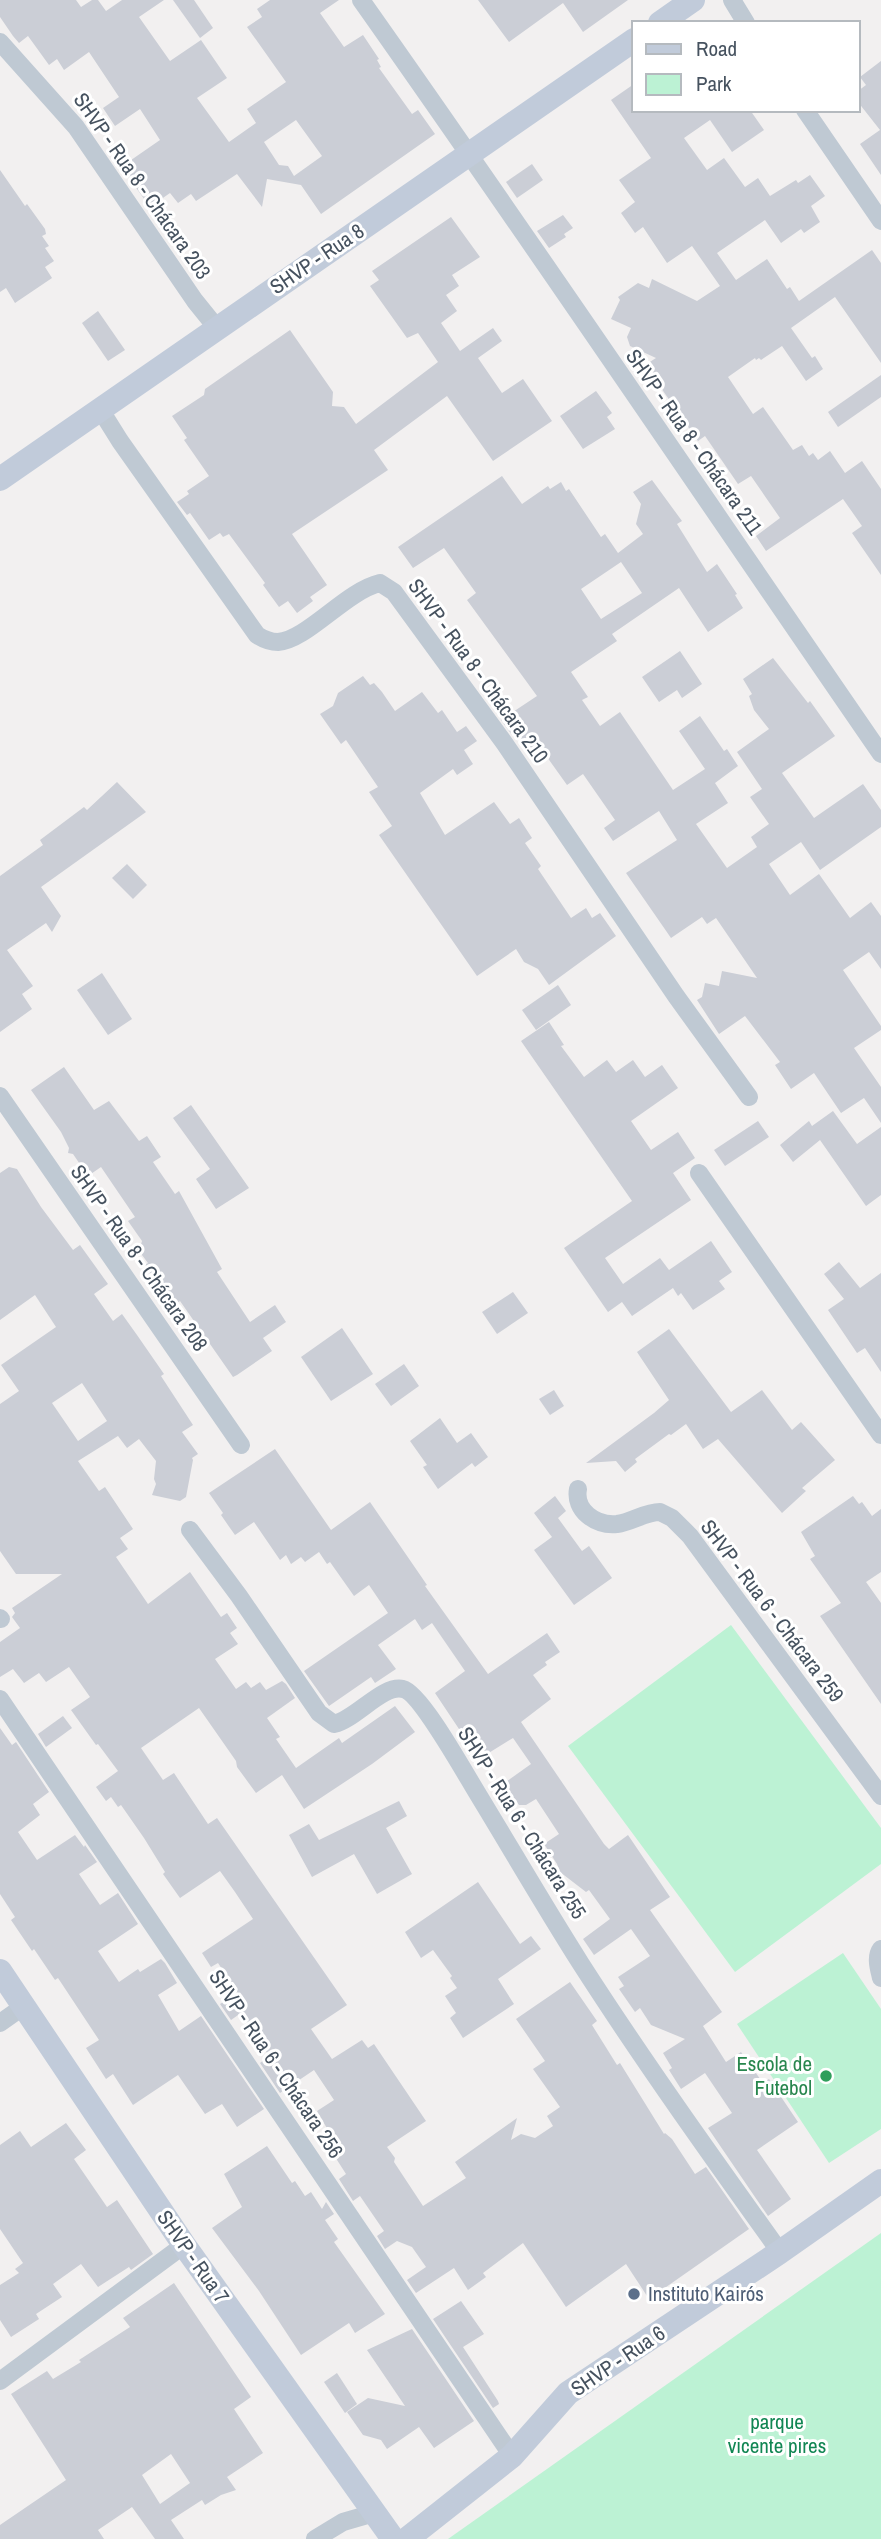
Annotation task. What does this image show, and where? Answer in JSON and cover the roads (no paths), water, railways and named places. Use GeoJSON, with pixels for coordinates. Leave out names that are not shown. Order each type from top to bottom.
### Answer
{"type":"FeatureCollection","features":[{"type":"Feature","properties":{"kind":"street","name":"SHVP - Rua 8 - Chácara 211"},"geometry":{"type":"LineString","coordinates":[[361,0],[493,186],[560,289],[881,754]]}},
{"type":"Feature","properties":{"kind":"street"},"geometry":{"type":"LineString","coordinates":[[663,21],[693,0]]}},
{"type":"Feature","properties":{"kind":"street"},"geometry":{"type":"LineString","coordinates":[[732,0],[745,21]]}},
{"type":"Feature","properties":{"kind":"street","name":"SHVP - Rua 8"},"geometry":{"type":"LineString","coordinates":[[0,479],[632,41]]}},
{"type":"Feature","properties":{"kind":"street","name":"SHVP - Rua 8 - Chácara 203"},"geometry":{"type":"LineString","coordinates":[[0,42],[76,127],[195,301],[216,327]]}},
{"type":"Feature","properties":{"kind":"street"},"geometry":{"type":"LineString","coordinates":[[806,112],[881,221]]}},
{"type":"Feature","properties":{"kind":"street","name":"SHVP - Rua 8 - Chácara 210"},"geometry":{"type":"LineString","coordinates":[[100,409],[257,635],[267,640],[285,640],[371,585],[380,583],[394,592],[505,744],[676,996],[749,1097]]}},
{"type":"Feature","properties":{"kind":"street","name":"SHVP - Rua 8 - Chácara 208"},"geometry":{"type":"LineString","coordinates":[[0,1096],[241,1445]]}},
{"type":"Feature","properties":{"kind":"street"},"geometry":{"type":"LineString","coordinates":[[699,1173],[881,1435]]}},
{"type":"Feature","properties":{"kind":"street","name":"SHVP - Rua 6 - Chácara 259"},"geometry":{"type":"LineString","coordinates":[[578,1489],[578,1506],[594,1520],[619,1524],[660,1512],[690,1536],[881,1796]]}},
{"type":"Feature","properties":{"kind":"street","name":"SHVP - Rua 6 - Chácara 255"},"geometry":{"type":"LineString","coordinates":[[190,1530],[328,1722],[341,1722],[350,1718],[395,1688],[402,1688],[415,1696],[582,1965],[780,2252]]}},
{"type":"Feature","properties":{"kind":"street","name":"SHVP - Rua 6 - Chácara 256"},"geometry":{"type":"LineString","coordinates":[[0,1699],[512,2456]]}},
{"type":"Feature","properties":{"kind":"street"},"geometry":{"type":"LineString","coordinates":[[881,1949],[878,1953],[881,1978]]}},
{"type":"Feature","properties":{"kind":"street","name":"SHVP - Rua 7"},"geometry":{"type":"LineString","coordinates":[[0,1971],[184,2245],[393,2539]]}},
{"type":"Feature","properties":{"kind":"street"},"geometry":{"type":"LineString","coordinates":[[0,2022],[24,2006]]}},
{"type":"Feature","properties":{"kind":"street","name":"SHVP - Rua 6"},"geometry":{"type":"LineString","coordinates":[[407,2539],[512,2456],[568,2393],[780,2252],[881,2181]]}},
{"type":"Feature","properties":{"kind":"street"},"geometry":{"type":"LineString","coordinates":[[0,2381],[184,2245]]}},
{"type":"Feature","properties":{"kind":"street"},"geometry":{"type":"LineString","coordinates":[[315,2539],[343,2522],[374,2513]]}},
{"type":"Feature","properties":{"kind":"place","name":"Escola de Futebol"},"geometry":{"type":"Point","coordinates":[826,2076]}},
{"type":"Feature","properties":{"kind":"place","name":"Instituto Kairós"},"geometry":{"type":"Point","coordinates":[634,2294]}},
{"type":"Feature","properties":{"kind":"park label","name":"parque vicente pires"},"geometry":{"type":"Point","coordinates":[777,2434]}}]}
